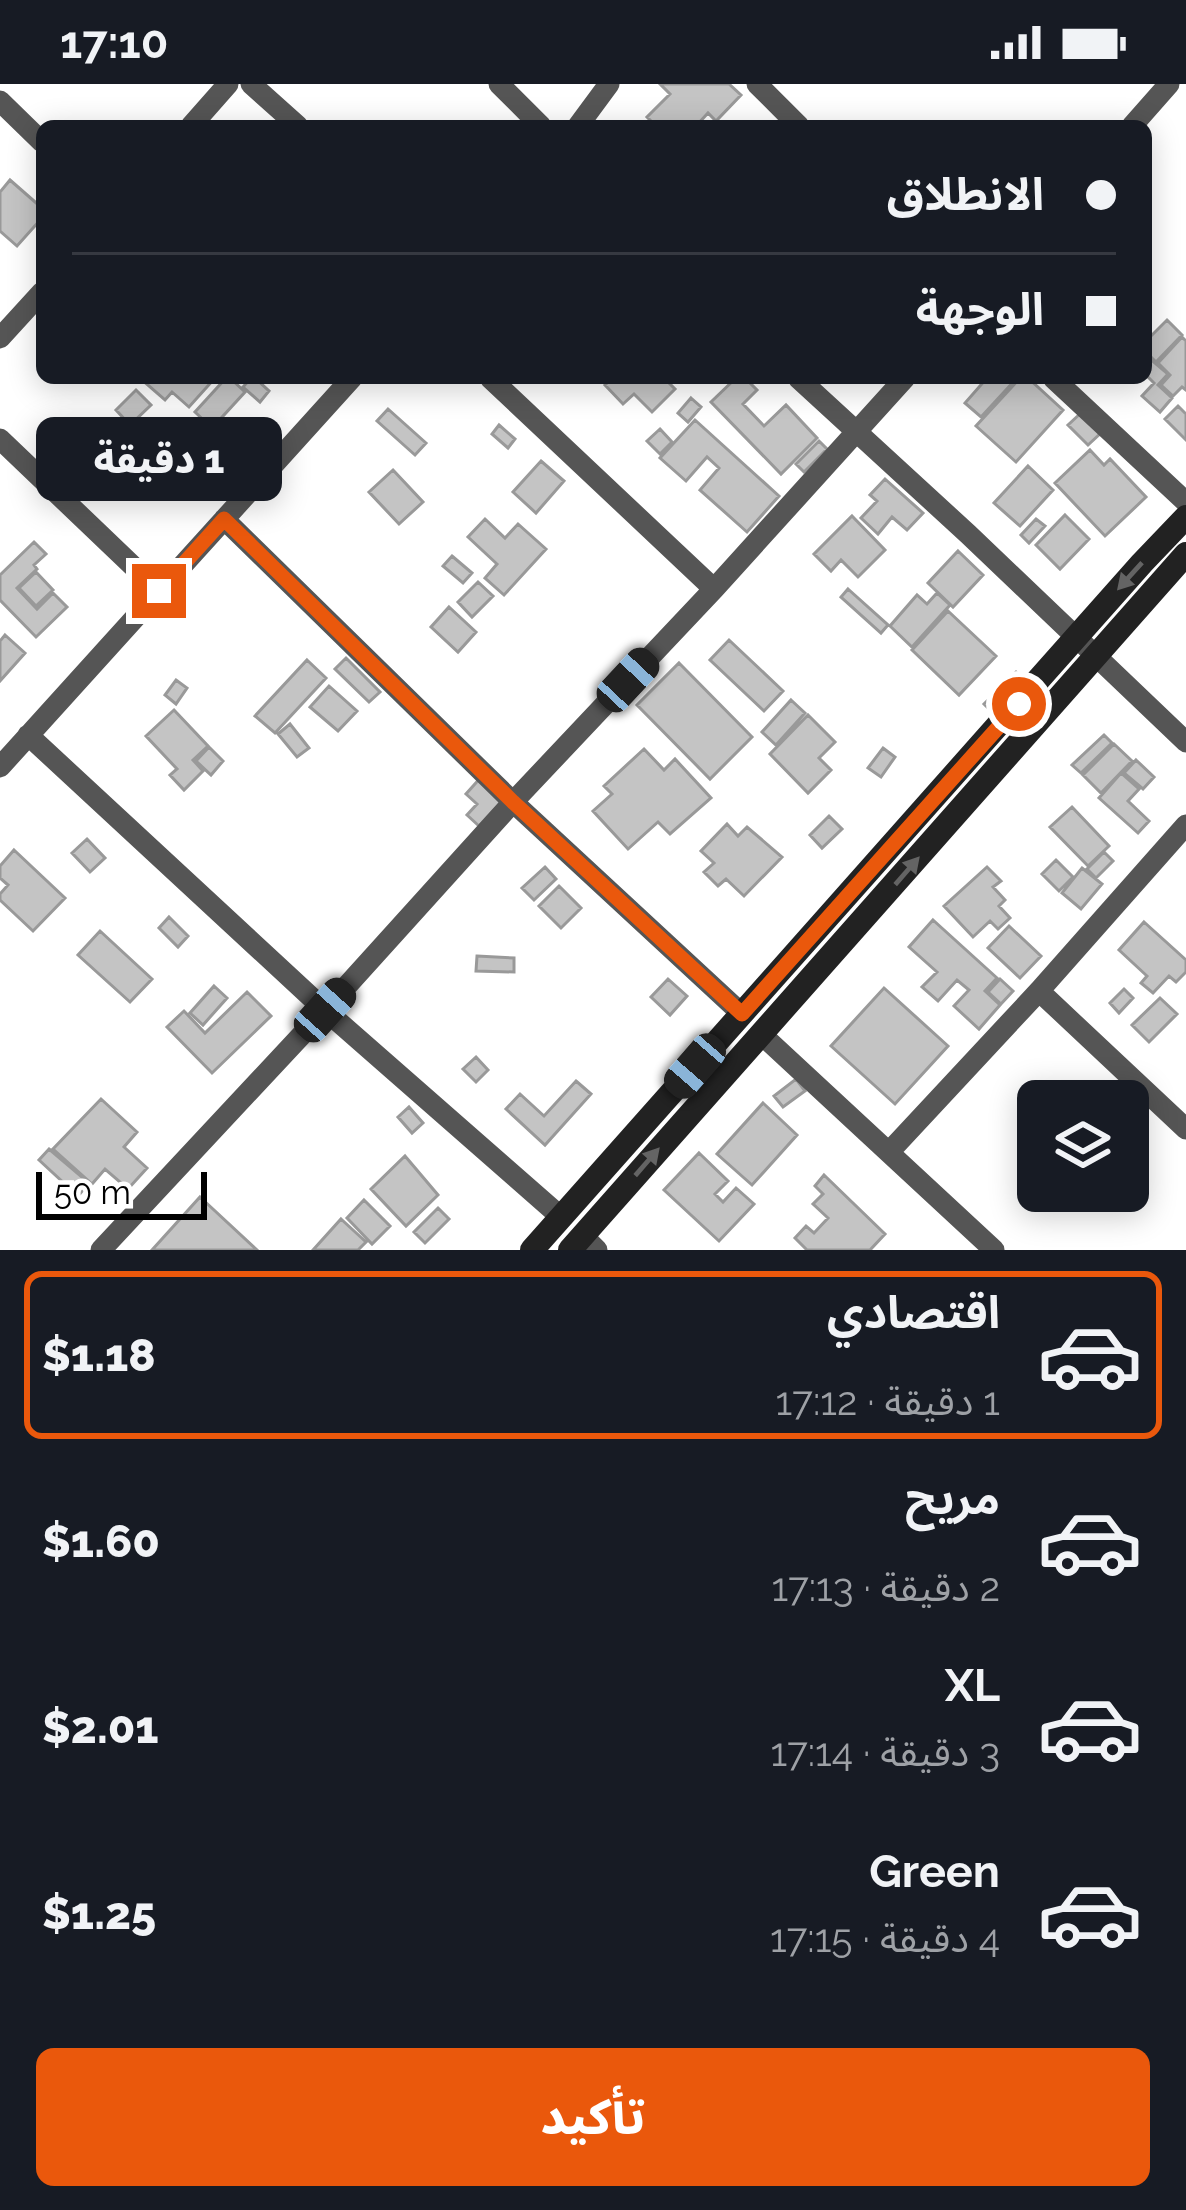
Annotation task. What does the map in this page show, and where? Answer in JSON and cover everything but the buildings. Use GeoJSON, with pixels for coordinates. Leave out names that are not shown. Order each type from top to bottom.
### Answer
{"type":"FeatureCollection","features":[{"type":"Feature","properties":{"kind":"main road"},"geometry":{"type":"LineString","coordinates":[[532,1250],[1186,517]]}},
{"type":"Feature","properties":{"kind":"main road"},"geometry":{"type":"LineString","coordinates":[[583,1246],[762,1035],[1186,554]]}},
{"type":"Feature","properties":{"kind":"street"},"geometry":{"type":"LineString","coordinates":[[196,120],[228,84]]}},
{"type":"Feature","properties":{"kind":"street"},"geometry":{"type":"LineString","coordinates":[[250,84],[291,120]]}},
{"type":"Feature","properties":{"kind":"street"},"geometry":{"type":"LineString","coordinates":[[499,84],[535,120]]}},
{"type":"Feature","properties":{"kind":"street"},"geometry":{"type":"LineString","coordinates":[[582,120],[609,84]]}},
{"type":"Feature","properties":{"kind":"street"},"geometry":{"type":"LineString","coordinates":[[757,84],[793,120]]}},
{"type":"Feature","properties":{"kind":"street"},"geometry":{"type":"LineString","coordinates":[[1137,120],[1168,84]]}},
{"type":"Feature","properties":{"kind":"street"},"geometry":{"type":"LineString","coordinates":[[0,101],[36,136]]}},
{"type":"Feature","properties":{"kind":"street"},"geometry":{"type":"LineString","coordinates":[[0,338],[36,299]]}},
{"type":"Feature","properties":{"kind":"street"},"geometry":{"type":"LineString","coordinates":[[0,767],[347,384]]}},
{"type":"Feature","properties":{"kind":"street"},"geometry":{"type":"LineString","coordinates":[[496,384],[714,590]]}},
{"type":"Feature","properties":{"kind":"street"},"geometry":{"type":"LineString","coordinates":[[804,384],[1186,742]]}},
{"type":"Feature","properties":{"kind":"street"},"geometry":{"type":"LineString","coordinates":[[101,1250],[900,384]]}},
{"type":"Feature","properties":{"kind":"street"},"geometry":{"type":"LineString","coordinates":[[1059,384],[1186,502]]}},
{"type":"Feature","properties":{"kind":"street"},"geometry":{"type":"LineString","coordinates":[[0,439],[159,591]]}},
{"type":"Feature","properties":{"kind":"street"},"geometry":{"type":"LineString","coordinates":[[224,519],[513,802],[742,1014]]}},
{"type":"Feature","properties":{"kind":"street"},"geometry":{"type":"LineString","coordinates":[[28,735],[325,1010],[562,1217]]}},
{"type":"Feature","properties":{"kind":"street"},"geometry":{"type":"LineString","coordinates":[[890,1151],[1186,825]]}},
{"type":"Feature","properties":{"kind":"street"},"geometry":{"type":"LineString","coordinates":[[1039,991],[1186,1129]]}},
{"type":"Feature","properties":{"kind":"street"},"geometry":{"type":"LineString","coordinates":[[762,1035],[994,1250]]}},
{"type":"Feature","properties":{"kind":"route"},"geometry":{"type":"LineString","coordinates":[[159,591],[224,519],[513,802],[742,1014],[1019,704]]}}]}
